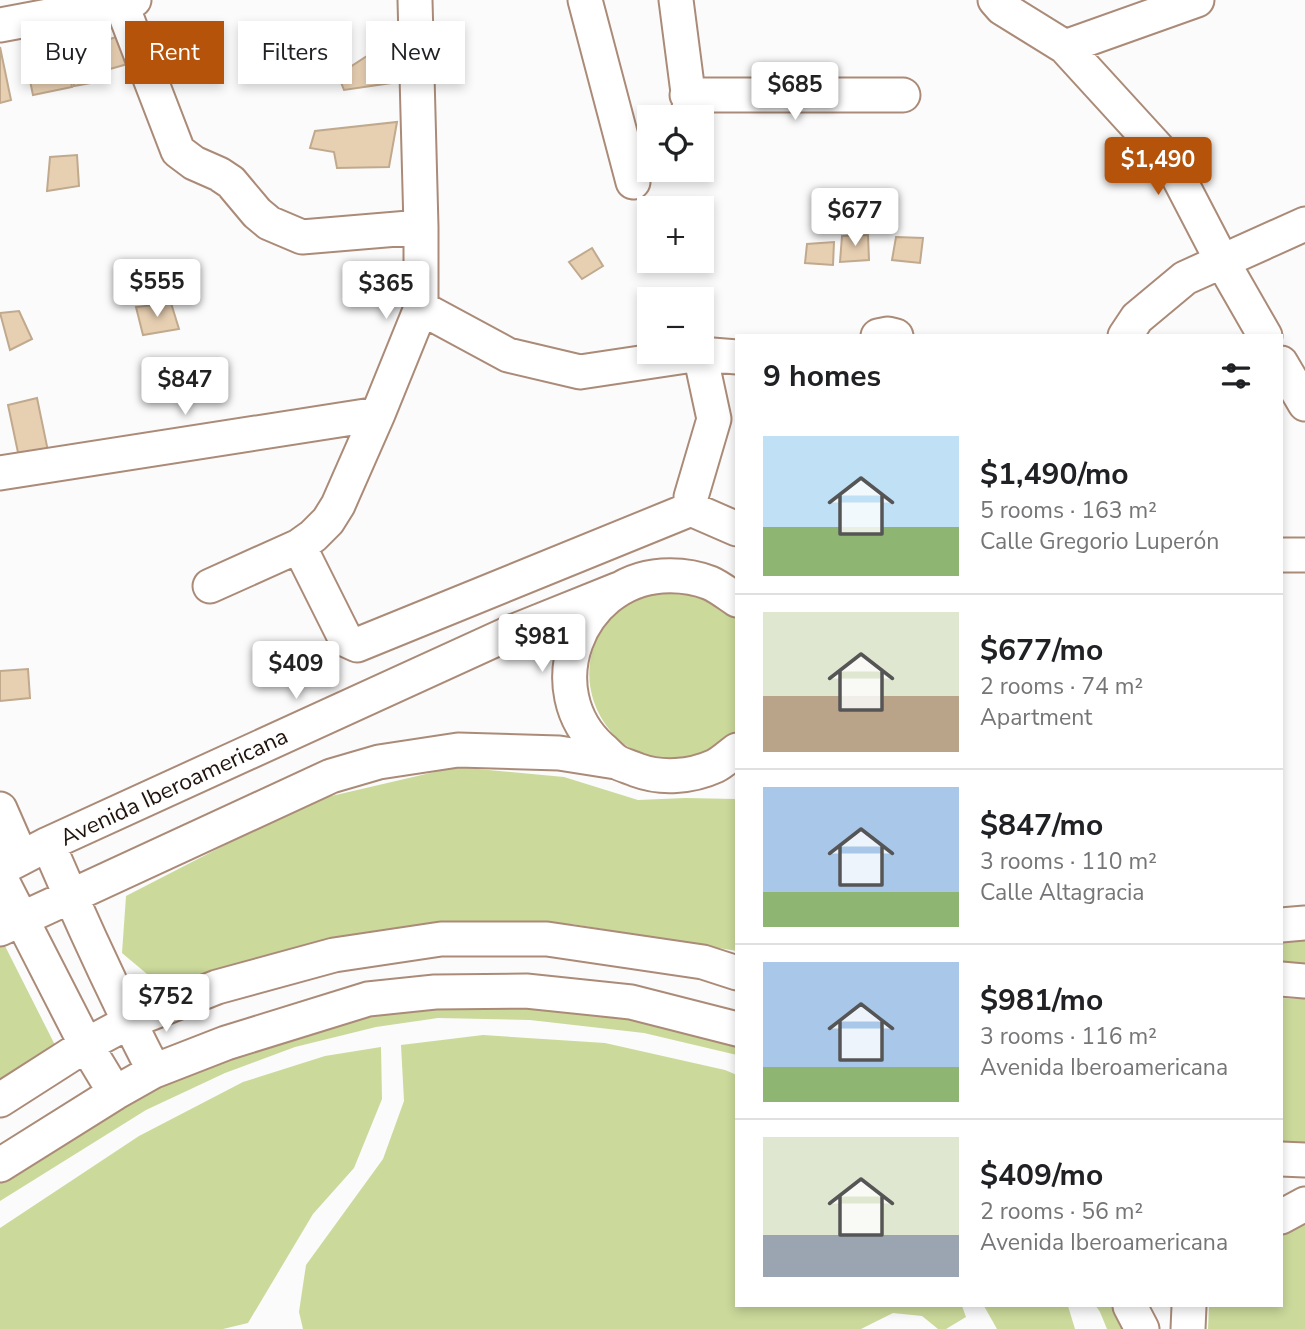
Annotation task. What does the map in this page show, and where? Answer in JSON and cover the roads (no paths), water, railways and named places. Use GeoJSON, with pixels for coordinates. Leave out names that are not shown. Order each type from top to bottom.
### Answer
{"type":"FeatureCollection","features":[{"type":"Feature","properties":{"kind":"street"},"geometry":{"type":"LineString","coordinates":[[210,586],[299,546],[322,528],[338,505],[421,309],[415,0]]}},
{"type":"Feature","properties":{"kind":"street"},"geometry":{"type":"LineString","coordinates":[[585,0],[633,182]]}},
{"type":"Feature","properties":{"kind":"street"},"geometry":{"type":"LineString","coordinates":[[676,0],[689,105]]}},
{"type":"Feature","properties":{"kind":"street"},"geometry":{"type":"LineString","coordinates":[[995,0],[1002,8],[1065,47],[1171,163],[1264,334]]}},
{"type":"Feature","properties":{"kind":"street"},"geometry":{"type":"LineString","coordinates":[[1065,47],[1197,0]]}},
{"type":"Feature","properties":{"kind":"street"},"geometry":{"type":"LineString","coordinates":[[0,25],[127,2],[178,151],[194,163],[231,182],[268,223],[302,237],[421,227]]}},
{"type":"Feature","properties":{"kind":"street"},"geometry":{"type":"LineString","coordinates":[[708,105],[903,95]]}},
{"type":"Feature","properties":{"kind":"street"},"geometry":{"type":"LineString","coordinates":[[1126,334],[1137,318],[1185,278],[1305,224]]}},
{"type":"Feature","properties":{"kind":"street"},"geometry":{"type":"LineString","coordinates":[[421,309],[508,355],[580,372],[637,363]]}},
{"type":"Feature","properties":{"kind":"street"},"geometry":{"type":"LineString","coordinates":[[714,355],[735,357]]}},
{"type":"Feature","properties":{"kind":"street"},"geometry":{"type":"LineString","coordinates":[[691,509],[691,497],[714,419],[702,364]]}},
{"type":"Feature","properties":{"kind":"street"},"geometry":{"type":"LineString","coordinates":[[1283,366],[1305,404]]}},
{"type":"Feature","properties":{"kind":"street"},"geometry":{"type":"LineString","coordinates":[[0,473],[378,414]]}},
{"type":"Feature","properties":{"kind":"street"},"geometry":{"type":"LineString","coordinates":[[299,546],[346,640],[358,645],[691,509],[735,528]]}},
{"type":"Feature","properties":{"kind":"street"},"geometry":{"type":"LineString","coordinates":[[1283,555],[1305,555]]}},
{"type":"Feature","properties":{"kind":"street","name":"Avenida Iberoamericana"},"geometry":{"type":"LineString","coordinates":[[18,862],[512,632],[648,577],[679,575],[710,583],[735,599]]}},
{"type":"Feature","properties":{"kind":"street"},"geometry":{"type":"LineString","coordinates":[[616,762],[591,738],[574,708],[569,675],[575,641],[592,611],[619,589]]}},
{"type":"Feature","properties":{"kind":"street"},"geometry":{"type":"LineString","coordinates":[[11,924],[331,776],[379,762],[458,750],[559,753],[616,762],[648,774],[682,776],[729,763]]}},
{"type":"Feature","properties":{"kind":"street"},"geometry":{"type":"LineString","coordinates":[[0,809],[18,862],[11,924],[115,1093]]}},
{"type":"Feature","properties":{"kind":"street"},"geometry":{"type":"LineString","coordinates":[[18,862],[71,897],[154,1071]]}},
{"type":"Feature","properties":{"kind":"street"},"geometry":{"type":"LineString","coordinates":[[1283,925],[1305,923]]}},
{"type":"Feature","properties":{"kind":"street"},"geometry":{"type":"LineString","coordinates":[[0,1100],[86,1045],[129,1022],[217,987],[334,955],[441,939],[547,939],[703,962],[735,972]]}},
{"type":"Feature","properties":{"kind":"street"},"geometry":{"type":"LineString","coordinates":[[1283,979],[1305,981]]}},
{"type":"Feature","properties":{"kind":"street"},"geometry":{"type":"LineString","coordinates":[[0,1166],[154,1071],[226,1043],[368,999],[435,992],[526,991],[631,1002],[735,1028]]}},
{"type":"Feature","properties":{"kind":"street"},"geometry":{"type":"LineString","coordinates":[[1283,1159],[1305,1160]]}},
{"type":"Feature","properties":{"kind":"street"},"geometry":{"type":"LineString","coordinates":[[1283,1216],[1305,1204]]}},
{"type":"Feature","properties":{"kind":"street"},"geometry":{"type":"LineString","coordinates":[[1131,1307],[1142,1329]]}},
{"type":"Feature","properties":{"kind":"street"},"geometry":{"type":"LineString","coordinates":[[1188,1329],[1189,1307]]}}]}
